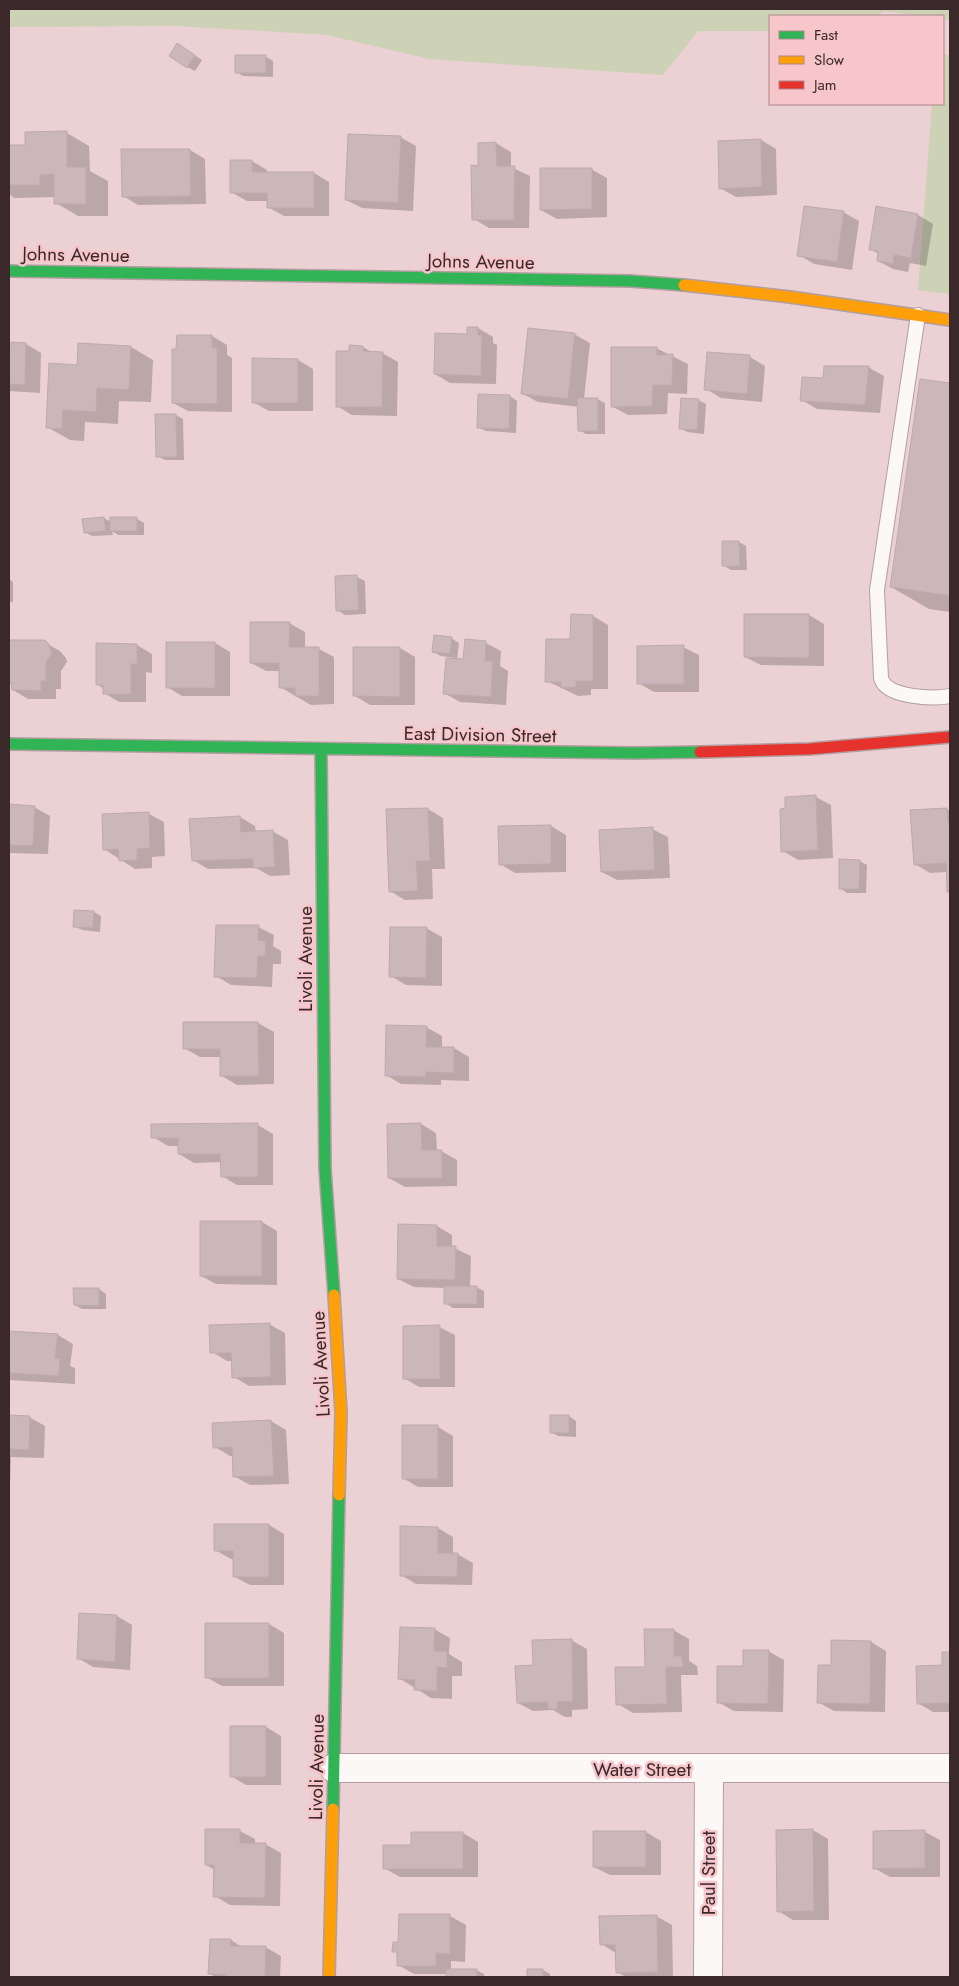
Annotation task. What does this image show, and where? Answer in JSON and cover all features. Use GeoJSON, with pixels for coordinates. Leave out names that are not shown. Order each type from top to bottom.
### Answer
{"type":"FeatureCollection","features":[{"type":"Feature","properties":{"kind":"street","name":"Johns Avenue"},"geometry":{"type":"LineString","coordinates":[[9,271],[630,281],[716,289],[950,320]]}},
{"type":"Feature","properties":{"kind":"street","name":"East Division Street"},"geometry":{"type":"LineString","coordinates":[[9,744],[635,753],[762,751],[851,747],[950,737]]}},
{"type":"Feature","properties":{"kind":"street","name":"Livoli Avenue"},"geometry":{"type":"LineString","coordinates":[[321,749],[325,1169],[338,1344],[341,1413],[329,1977]]}},
{"type":"Feature","properties":{"kind":"street","name":"Water Street"},"geometry":{"type":"LineString","coordinates":[[334,1768],[950,1768]]}},
{"type":"Feature","properties":{"kind":"street","name":"Paul Street"},"geometry":{"type":"LineString","coordinates":[[708,1977],[709,1769]]}},
{"type":"Feature","properties":{"kind":"lane"},"geometry":{"type":"LineString","coordinates":[[918,315],[877,590],[881,678],[882,682],[889,688],[919,697],[950,696]]}},
{"type":"Feature","properties":{"kind":"green space"},"geometry":{"type":"Polygon","coordinates":[[[9,9],[950,9],[950,20],[944,19],[944,15],[914,15],[884,11],[878,15],[769,15],[769,31],[698,31],[663,75],[429,59],[327,35],[177,26],[9,27],[9,9]]]}},
{"type":"Feature","properties":{"kind":"green space"},"geometry":{"type":"Polygon","coordinates":[[[944,55],[950,55],[950,294],[918,290],[932,105],[944,105],[944,55]]]}},
{"type":"Feature","properties":{"kind":"building"},"geometry":{"type":"Polygon","coordinates":[[[177,43],[195,55],[187,68],[169,56],[177,43]]]}},
{"type":"Feature","properties":{"kind":"building"},"geometry":{"type":"Polygon","coordinates":[[[235,55],[266,55],[266,73],[235,73],[235,55]]]}},
{"type":"Feature","properties":{"kind":"building"},"geometry":{"type":"Polygon","coordinates":[[[67,131],[67,167],[86,167],[86,204],[54,204],[54,174],[40,175],[40,185],[9,185],[9,145],[25,145],[25,132],[67,131]]]}},
{"type":"Feature","properties":{"kind":"building"},"geometry":{"type":"Polygon","coordinates":[[[348,134],[401,136],[398,203],[345,200],[348,134]]]}},
{"type":"Feature","properties":{"kind":"building"},"geometry":{"type":"Polygon","coordinates":[[[761,139],[762,187],[719,189],[718,141],[761,139]]]}},
{"type":"Feature","properties":{"kind":"building"},"geometry":{"type":"Polygon","coordinates":[[[496,142],[497,166],[515,166],[514,220],[472,220],[471,165],[478,166],[478,143],[496,142]]]}},
{"type":"Feature","properties":{"kind":"building"},"geometry":{"type":"Polygon","coordinates":[[[121,149],[190,149],[191,196],[122,197],[121,149]]]}},
{"type":"Feature","properties":{"kind":"building"},"geometry":{"type":"Polygon","coordinates":[[[230,160],[252,160],[252,172],[314,172],[314,208],[267,208],[267,193],[230,193],[230,160]]]}},
{"type":"Feature","properties":{"kind":"building"},"geometry":{"type":"Polygon","coordinates":[[[540,168],[592,168],[592,209],[540,210],[540,168]]]}},
{"type":"Feature","properties":{"kind":"building"},"geometry":{"type":"Polygon","coordinates":[[[804,206],[844,211],[837,262],[797,256],[804,206]]]}},
{"type":"Feature","properties":{"kind":"building"},"geometry":{"type":"Polygon","coordinates":[[[876,206],[918,214],[911,258],[894,255],[893,264],[877,261],[878,251],[869,250],[876,206]]]}},
{"type":"Feature","properties":{"kind":"building"},"geometry":{"type":"Polygon","coordinates":[[[467,327],[478,327],[478,335],[482,335],[481,376],[434,374],[435,333],[467,334],[467,327]]]}},
{"type":"Feature","properties":{"kind":"building"},"geometry":{"type":"Polygon","coordinates":[[[528,328],[575,333],[568,399],[521,394],[528,328]]]}},
{"type":"Feature","properties":{"kind":"building"},"geometry":{"type":"Polygon","coordinates":[[[177,335],[212,335],[212,348],[217,348],[217,404],[172,403],[172,349],[176,349],[177,335]]]}},
{"type":"Feature","properties":{"kind":"building"},"geometry":{"type":"Polygon","coordinates":[[[11,342],[26,343],[25,385],[9,384],[9,347],[11,347],[11,342]]]}},
{"type":"Feature","properties":{"kind":"building"},"geometry":{"type":"Polygon","coordinates":[[[78,343],[131,346],[129,390],[97,388],[96,412],[63,410],[62,429],[46,428],[49,363],[77,365],[78,343]]]}},
{"type":"Feature","properties":{"kind":"building"},"geometry":{"type":"Polygon","coordinates":[[[349,345],[363,346],[363,351],[383,352],[382,407],[336,407],[336,351],[349,351],[349,345]]]}},
{"type":"Feature","properties":{"kind":"building"},"geometry":{"type":"Polygon","coordinates":[[[611,347],[657,347],[657,355],[673,354],[672,385],[653,385],[652,406],[611,407],[611,347]]]}},
{"type":"Feature","properties":{"kind":"building"},"geometry":{"type":"Polygon","coordinates":[[[707,352],[750,355],[747,394],[704,390],[707,352]]]}},
{"type":"Feature","properties":{"kind":"building"},"geometry":{"type":"Polygon","coordinates":[[[252,358],[298,359],[298,403],[252,403],[252,358]]]}},
{"type":"Feature","properties":{"kind":"building"},"geometry":{"type":"Polygon","coordinates":[[[824,366],[869,366],[865,405],[800,401],[802,377],[823,378],[824,366]]]}},
{"type":"Feature","properties":{"kind":"building"},"geometry":{"type":"Polygon","coordinates":[[[920,379],[950,383],[950,596],[890,587],[920,379]]]}},
{"type":"Feature","properties":{"kind":"building"},"geometry":{"type":"Polygon","coordinates":[[[478,394],[510,395],[509,429],[477,428],[478,394]]]}},
{"type":"Feature","properties":{"kind":"building"},"geometry":{"type":"Polygon","coordinates":[[[577,398],[598,398],[598,431],[578,431],[577,398]]]}},
{"type":"Feature","properties":{"kind":"building"},"geometry":{"type":"Polygon","coordinates":[[[681,398],[699,399],[697,430],[679,429],[681,398]]]}},
{"type":"Feature","properties":{"kind":"building"},"geometry":{"type":"Polygon","coordinates":[[[155,414],[176,414],[177,457],[156,457],[155,414]]]}},
{"type":"Feature","properties":{"kind":"building"},"geometry":{"type":"Polygon","coordinates":[[[104,517],[106,531],[84,533],[82,519],[104,517]]]}},
{"type":"Feature","properties":{"kind":"building"},"geometry":{"type":"Polygon","coordinates":[[[110,517],[137,517],[137,531],[110,531],[110,517]]]}},
{"type":"Feature","properties":{"kind":"building"},"geometry":{"type":"Polygon","coordinates":[[[722,541],[739,541],[740,566],[722,566],[722,541]]]}},
{"type":"Feature","properties":{"kind":"building"},"geometry":{"type":"Polygon","coordinates":[[[357,575],[359,610],[336,611],[335,576],[357,575]]]}},
{"type":"Feature","properties":{"kind":"building"},"geometry":{"type":"Polygon","coordinates":[[[571,614],[593,615],[593,681],[576,681],[576,687],[561,688],[561,682],[545,682],[546,639],[570,639],[571,614]]]}},
{"type":"Feature","properties":{"kind":"building"},"geometry":{"type":"Polygon","coordinates":[[[744,614],[809,614],[809,658],[744,657],[744,614]]]}},
{"type":"Feature","properties":{"kind":"building"},"geometry":{"type":"Polygon","coordinates":[[[250,622],[290,622],[289,647],[319,647],[319,696],[295,696],[295,688],[279,688],[279,663],[250,663],[250,622]]]}},
{"type":"Feature","properties":{"kind":"building"},"geometry":{"type":"Polygon","coordinates":[[[434,635],[452,637],[450,654],[432,652],[434,635]]]}},
{"type":"Feature","properties":{"kind":"building"},"geometry":{"type":"Polygon","coordinates":[[[465,639],[486,641],[485,661],[493,661],[491,697],[443,694],[446,658],[463,659],[465,639]]]}},
{"type":"Feature","properties":{"kind":"building"},"geometry":{"type":"Polygon","coordinates":[[[9,640],[45,640],[48,643],[52,653],[46,662],[46,681],[41,681],[41,691],[12,690],[11,682],[9,682],[9,640]]]}},
{"type":"Feature","properties":{"kind":"building"},"geometry":{"type":"Polygon","coordinates":[[[166,642],[215,642],[215,688],[166,688],[166,642]]]}},
{"type":"Feature","properties":{"kind":"building"},"geometry":{"type":"Polygon","coordinates":[[[96,643],[137,644],[137,664],[131,664],[131,694],[103,694],[103,685],[96,685],[96,643]]]}},
{"type":"Feature","properties":{"kind":"building"},"geometry":{"type":"Polygon","coordinates":[[[684,645],[684,684],[637,684],[637,646],[684,645]]]}},
{"type":"Feature","properties":{"kind":"building"},"geometry":{"type":"Polygon","coordinates":[[[353,647],[400,647],[400,697],[353,696],[353,647]]]}},
{"type":"Feature","properties":{"kind":"building"},"geometry":{"type":"Polygon","coordinates":[[[816,795],[818,850],[781,852],[780,809],[785,808],[785,797],[816,795]]]}},
{"type":"Feature","properties":{"kind":"building"},"geometry":{"type":"Polygon","coordinates":[[[9,804],[35,806],[33,846],[9,845],[9,804]]]}},
{"type":"Feature","properties":{"kind":"building"},"geometry":{"type":"Polygon","coordinates":[[[428,808],[430,861],[416,861],[418,891],[389,892],[386,809],[428,808]]]}},
{"type":"Feature","properties":{"kind":"building"},"geometry":{"type":"Polygon","coordinates":[[[947,808],[948,823],[950,822],[950,892],[947,892],[946,863],[914,865],[910,810],[947,808]]]}},
{"type":"Feature","properties":{"kind":"building"},"geometry":{"type":"Polygon","coordinates":[[[149,812],[150,848],[137,849],[137,860],[119,861],[118,849],[103,850],[102,814],[149,812]]]}},
{"type":"Feature","properties":{"kind":"building"},"geometry":{"type":"Polygon","coordinates":[[[240,816],[241,832],[273,830],[275,867],[253,868],[253,859],[192,861],[189,819],[240,816]]]}},
{"type":"Feature","properties":{"kind":"building"},"geometry":{"type":"Polygon","coordinates":[[[551,825],[551,864],[499,865],[498,826],[551,825]]]}},
{"type":"Feature","properties":{"kind":"building"},"geometry":{"type":"Polygon","coordinates":[[[653,827],[655,870],[601,872],[599,830],[653,827]]]}},
{"type":"Feature","properties":{"kind":"building"},"geometry":{"type":"Polygon","coordinates":[[[839,859],[860,860],[859,889],[839,889],[839,859]]]}},
{"type":"Feature","properties":{"kind":"building"},"geometry":{"type":"Polygon","coordinates":[[[74,910],[94,911],[93,928],[73,927],[74,910]]]}},
{"type":"Feature","properties":{"kind":"building"},"geometry":{"type":"Polygon","coordinates":[[[216,925],[259,925],[258,940],[266,941],[265,956],[258,956],[257,978],[214,977],[216,925]]]}},
{"type":"Feature","properties":{"kind":"building"},"geometry":{"type":"Polygon","coordinates":[[[390,927],[427,927],[426,978],[389,977],[390,927]]]}},
{"type":"Feature","properties":{"kind":"building"},"geometry":{"type":"Polygon","coordinates":[[[183,1022],[258,1022],[259,1076],[220,1076],[220,1049],[183,1049],[183,1022]]]}},
{"type":"Feature","properties":{"kind":"building"},"geometry":{"type":"Polygon","coordinates":[[[386,1025],[427,1026],[426,1047],[454,1047],[454,1073],[426,1072],[426,1077],[385,1076],[386,1025]]]}},
{"type":"Feature","properties":{"kind":"building"},"geometry":{"type":"Polygon","coordinates":[[[258,1123],[258,1177],[221,1177],[220,1154],[178,1154],[178,1138],[151,1138],[151,1124],[258,1123]]]}},
{"type":"Feature","properties":{"kind":"building"},"geometry":{"type":"Polygon","coordinates":[[[421,1123],[422,1150],[442,1150],[442,1178],[388,1178],[387,1124],[421,1123]]]}},
{"type":"Feature","properties":{"kind":"building"},"geometry":{"type":"Polygon","coordinates":[[[200,1221],[262,1221],[262,1276],[200,1276],[200,1221]]]}},
{"type":"Feature","properties":{"kind":"building"},"geometry":{"type":"Polygon","coordinates":[[[398,1224],[437,1225],[437,1246],[456,1246],[455,1280],[397,1279],[398,1224]]]}},
{"type":"Feature","properties":{"kind":"building"},"geometry":{"type":"Polygon","coordinates":[[[444,1286],[477,1286],[477,1304],[444,1304],[444,1286]]]}},
{"type":"Feature","properties":{"kind":"building"},"geometry":{"type":"Polygon","coordinates":[[[73,1288],[99,1288],[99,1306],[74,1305],[73,1288]]]}},
{"type":"Feature","properties":{"kind":"building"},"geometry":{"type":"Polygon","coordinates":[[[270,1323],[271,1377],[232,1378],[231,1353],[210,1353],[209,1325],[270,1323]]]}},
{"type":"Feature","properties":{"kind":"building"},"geometry":{"type":"Polygon","coordinates":[[[440,1325],[440,1379],[403,1379],[403,1326],[440,1325]]]}},
{"type":"Feature","properties":{"kind":"building"},"geometry":{"type":"Polygon","coordinates":[[[9,1331],[58,1334],[55,1358],[60,1358],[59,1376],[9,1373],[9,1331]]]}},
{"type":"Feature","properties":{"kind":"building"},"geometry":{"type":"Polygon","coordinates":[[[9,1415],[30,1416],[29,1450],[9,1449],[9,1415]]]}},
{"type":"Feature","properties":{"kind":"building"},"geometry":{"type":"Polygon","coordinates":[[[550,1415],[569,1415],[569,1433],[550,1433],[550,1415]]]}},
{"type":"Feature","properties":{"kind":"building"},"geometry":{"type":"Polygon","coordinates":[[[271,1420],[274,1476],[233,1477],[232,1447],[213,1448],[212,1423],[271,1420]]]}},
{"type":"Feature","properties":{"kind":"building"},"geometry":{"type":"Polygon","coordinates":[[[402,1425],[438,1425],[438,1479],[402,1479],[402,1425]]]}},
{"type":"Feature","properties":{"kind":"building"},"geometry":{"type":"Polygon","coordinates":[[[214,1524],[269,1524],[269,1577],[233,1577],[233,1551],[214,1551],[214,1524]]]}},
{"type":"Feature","properties":{"kind":"building"},"geometry":{"type":"Polygon","coordinates":[[[400,1526],[438,1527],[438,1553],[458,1553],[457,1577],[400,1576],[400,1526]]]}},
{"type":"Feature","properties":{"kind":"building"},"geometry":{"type":"Polygon","coordinates":[[[79,1613],[117,1615],[115,1662],[77,1659],[79,1613]]]}},
{"type":"Feature","properties":{"kind":"building"},"geometry":{"type":"Polygon","coordinates":[[[205,1623],[269,1623],[269,1678],[205,1678],[205,1623]]]}},
{"type":"Feature","properties":{"kind":"building"},"geometry":{"type":"Polygon","coordinates":[[[400,1627],[435,1628],[434,1651],[447,1651],[447,1668],[437,1667],[437,1691],[414,1690],[415,1680],[398,1679],[400,1627]]]}},
{"type":"Feature","properties":{"kind":"building"},"geometry":{"type":"Polygon","coordinates":[[[644,1629],[674,1629],[674,1656],[682,1656],[683,1667],[666,1667],[667,1704],[616,1705],[615,1667],[645,1667],[644,1629]]]}},
{"type":"Feature","properties":{"kind":"building"},"geometry":{"type":"Polygon","coordinates":[[[572,1639],[573,1701],[557,1702],[557,1709],[548,1709],[548,1702],[517,1703],[515,1666],[533,1665],[532,1640],[572,1639]]]}},
{"type":"Feature","properties":{"kind":"building"},"geometry":{"type":"Polygon","coordinates":[[[831,1640],[871,1641],[870,1704],[817,1703],[818,1665],[831,1665],[831,1640]]]}},
{"type":"Feature","properties":{"kind":"building"},"geometry":{"type":"Polygon","coordinates":[[[743,1650],[769,1650],[768,1704],[717,1703],[717,1666],[743,1666],[743,1650]]]}},
{"type":"Feature","properties":{"kind":"building"},"geometry":{"type":"Polygon","coordinates":[[[942,1652],[950,1652],[950,1703],[917,1704],[916,1666],[942,1665],[942,1652]]]}},
{"type":"Feature","properties":{"kind":"building"},"geometry":{"type":"Polygon","coordinates":[[[230,1726],[266,1726],[266,1777],[230,1777],[230,1726]]]}},
{"type":"Feature","properties":{"kind":"building"},"geometry":{"type":"Polygon","coordinates":[[[205,1829],[240,1829],[240,1843],[266,1843],[265,1898],[213,1897],[214,1865],[205,1865],[205,1829]]]}},
{"type":"Feature","properties":{"kind":"building"},"geometry":{"type":"Polygon","coordinates":[[[813,1829],[814,1911],[777,1912],[776,1830],[813,1829]]]}},
{"type":"Feature","properties":{"kind":"building"},"geometry":{"type":"Polygon","coordinates":[[[925,1830],[925,1868],[873,1869],[873,1831],[925,1830]]]}},
{"type":"Feature","properties":{"kind":"building"},"geometry":{"type":"Polygon","coordinates":[[[593,1831],[646,1831],[646,1867],[593,1867],[593,1831]]]}},
{"type":"Feature","properties":{"kind":"building"},"geometry":{"type":"Polygon","coordinates":[[[411,1832],[463,1832],[463,1869],[383,1869],[383,1845],[411,1845],[411,1832]]]}},
{"type":"Feature","properties":{"kind":"building"},"geometry":{"type":"Polygon","coordinates":[[[399,1914],[450,1914],[450,1954],[436,1953],[436,1966],[397,1966],[397,1952],[392,1952],[393,1942],[398,1942],[399,1914]]]}},
{"type":"Feature","properties":{"kind":"building"},"geometry":{"type":"Polygon","coordinates":[[[657,1915],[658,1972],[616,1973],[615,1945],[600,1945],[599,1916],[657,1915]]]}},
{"type":"Feature","properties":{"kind":"building"},"geometry":{"type":"Polygon","coordinates":[[[210,1939],[231,1939],[231,1946],[266,1946],[265,1977],[225,1977],[225,1975],[208,1974],[210,1939]]]}},
{"type":"Feature","properties":{"kind":"building"},"geometry":{"type":"Polygon","coordinates":[[[446,1969],[477,1969],[477,1977],[446,1977],[446,1969]]]}},
{"type":"Feature","properties":{"kind":"building"},"geometry":{"type":"Polygon","coordinates":[[[527,1969],[543,1969],[543,1977],[527,1977],[527,1969]]]}},
{"type":"Feature","properties":{"kind":"traffic: fast"},"geometry":{"type":"LineString","coordinates":[[9,271],[630,281],[684,285]]}},
{"type":"Feature","properties":{"kind":"traffic: fast"},"geometry":{"type":"LineString","coordinates":[[9,744],[635,753],[700,752]]}},
{"type":"Feature","properties":{"kind":"traffic: fast"},"geometry":{"type":"LineString","coordinates":[[321,749],[325,1169],[334,1295]]}},
{"type":"Feature","properties":{"kind":"traffic: fast"},"geometry":{"type":"LineString","coordinates":[[333,1809],[339,1495]]}},
{"type":"Feature","properties":{"kind":"traffic: slow"},"geometry":{"type":"LineString","coordinates":[[684,285],[790,297],[950,320]]}},
{"type":"Feature","properties":{"kind":"traffic: slow"},"geometry":{"type":"LineString","coordinates":[[334,1295],[341,1413],[339,1495]]}},
{"type":"Feature","properties":{"kind":"traffic: slow"},"geometry":{"type":"LineString","coordinates":[[329,1977],[333,1809]]}},
{"type":"Feature","properties":{"kind":"traffic: jam"},"geometry":{"type":"LineString","coordinates":[[700,752],[809,749],[950,737]]}}]}
